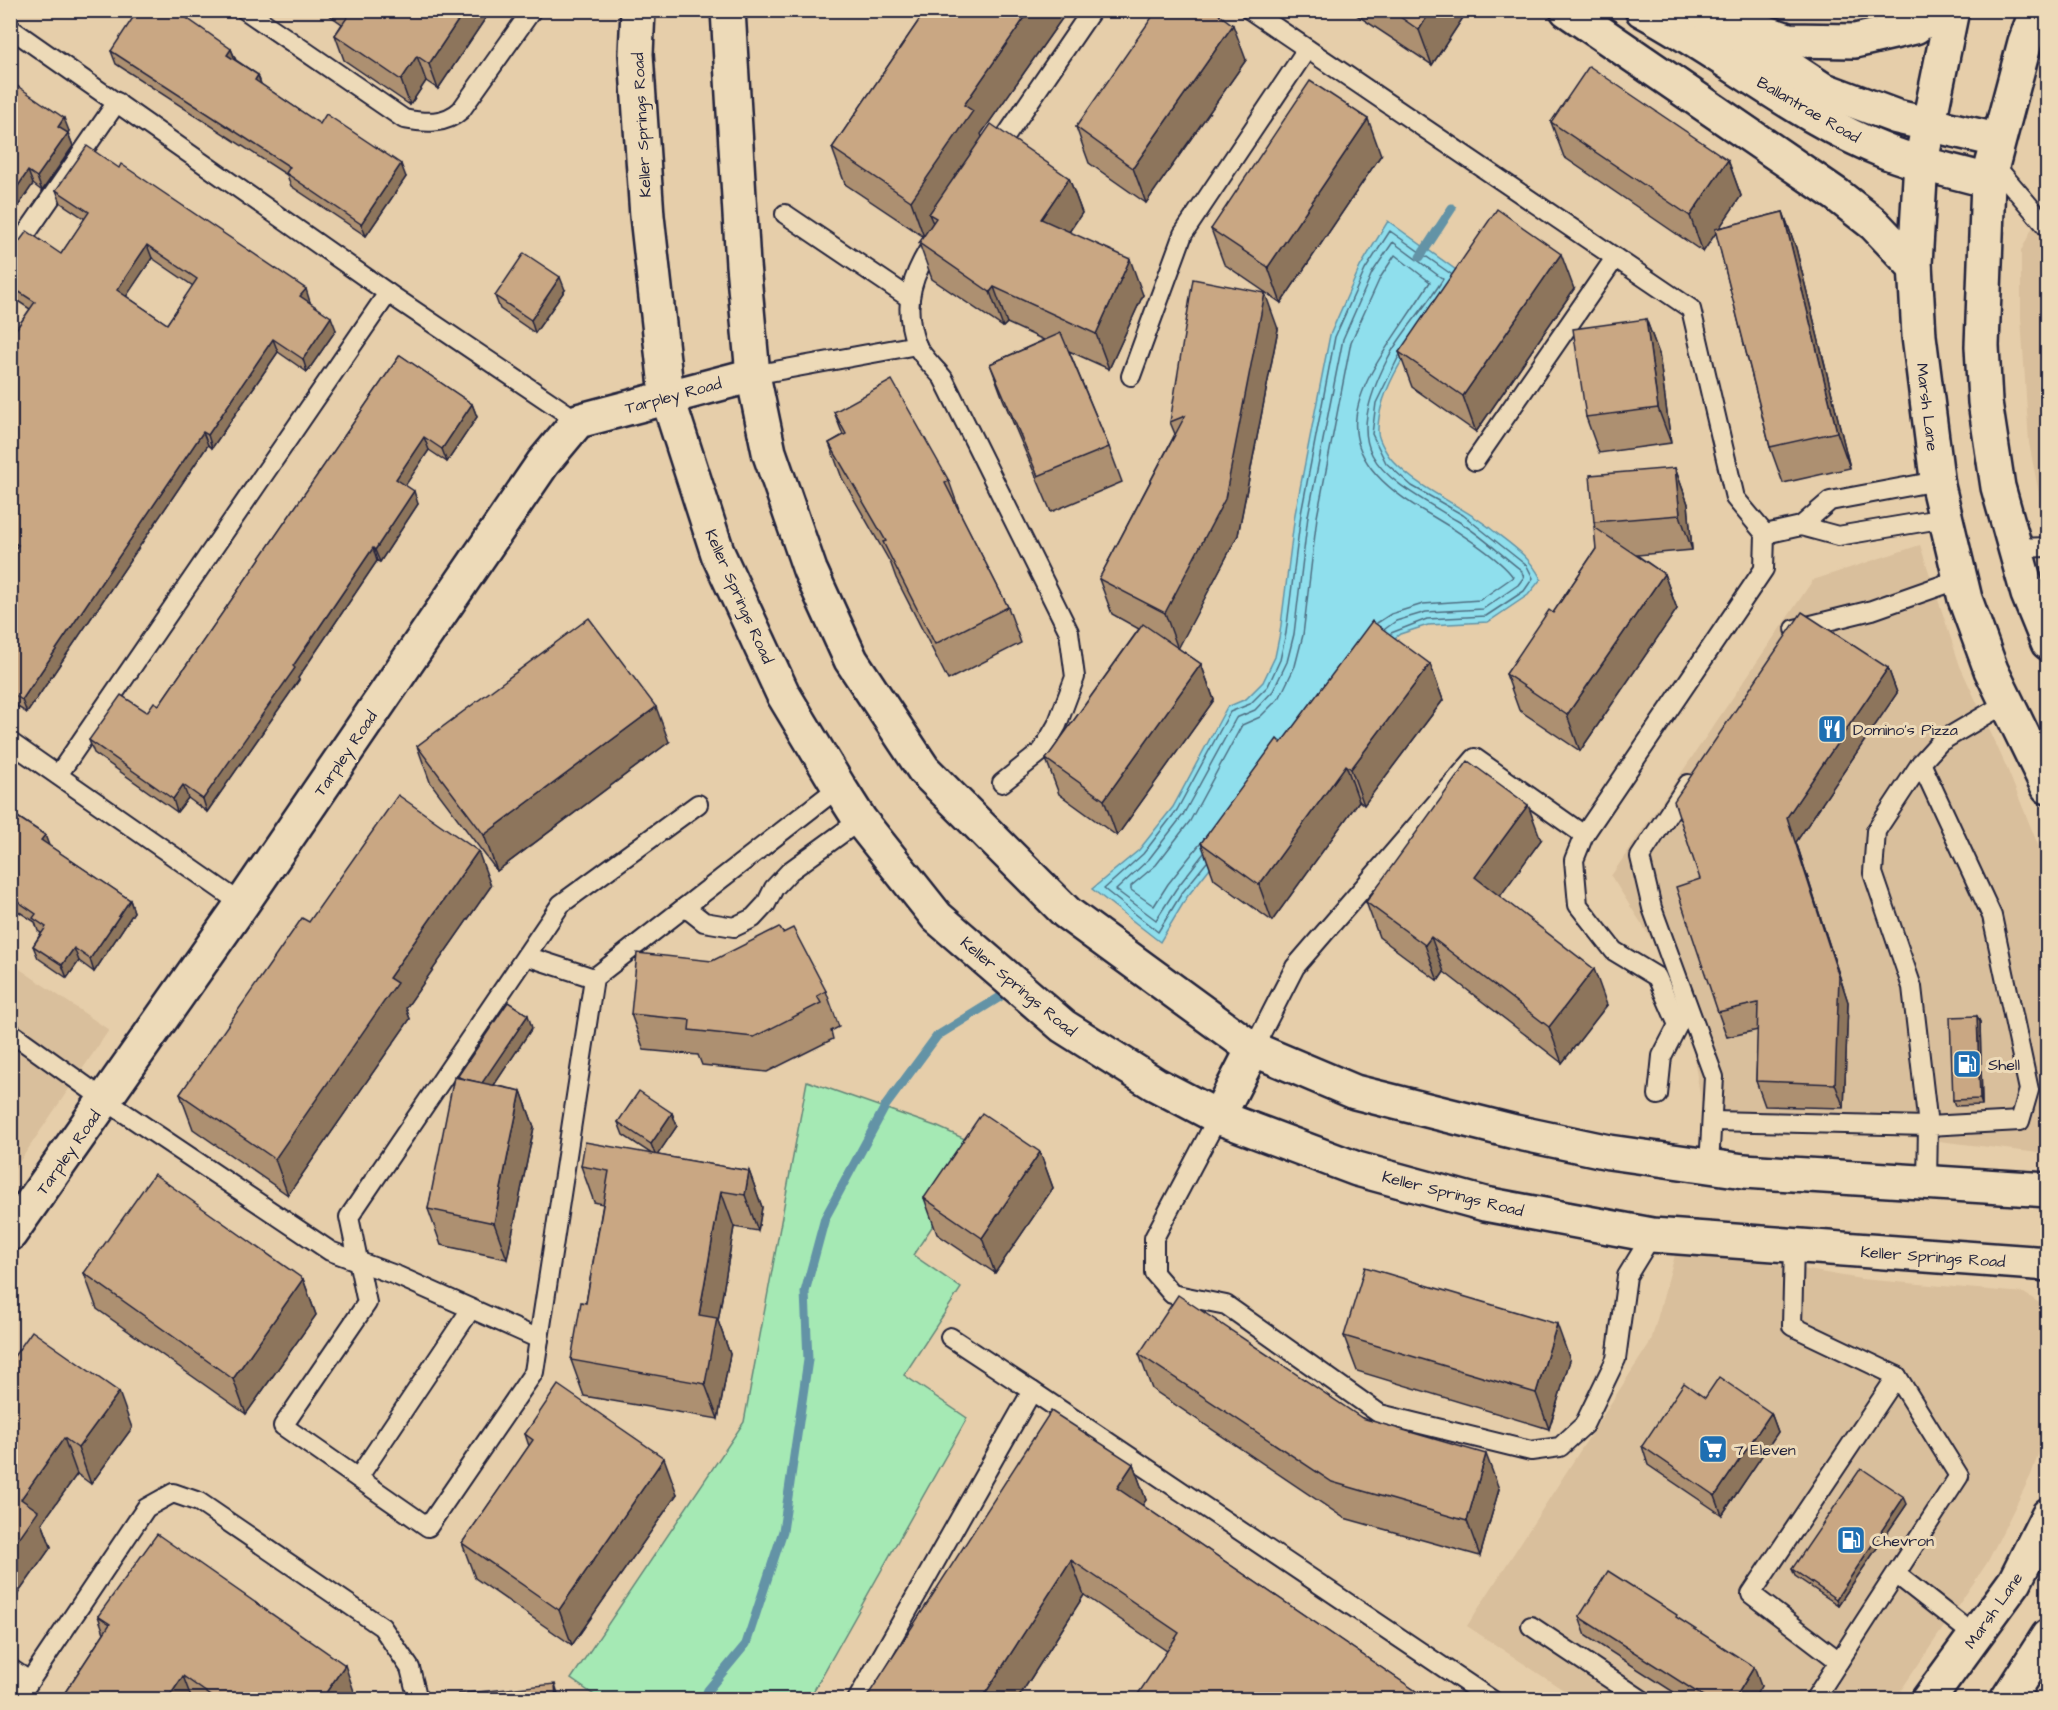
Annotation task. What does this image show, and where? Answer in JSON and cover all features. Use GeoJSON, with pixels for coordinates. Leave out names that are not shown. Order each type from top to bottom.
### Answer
{"type":"FeatureCollection","features":[{"type":"Feature","properties":{"kind":"main road","name":"Keller Springs Road"},"geometry":{"type":"LineString","coordinates":[[638,10],[636,54],[647,216],[667,396],[718,554],[783,694],[839,787],[860,820],[937,917],[1063,1026],[1155,1084],[1218,1117],[1358,1169],[1485,1204],[1652,1235],[2048,1264]]}},
{"type":"Feature","properties":{"kind":"main road"},"geometry":{"type":"LineString","coordinates":[[728,10],[742,265],[753,375],[769,452],[810,570],[851,660],[924,770],[1067,913],[1253,1049],[1355,1092],[1578,1145],[1744,1171],[2048,1190]]}},
{"type":"Feature","properties":{"kind":"main road"},"geometry":{"type":"LineString","coordinates":[[1567,10],[1837,195],[1874,224],[1915,267]]}},
{"type":"Feature","properties":{"kind":"main road","name":"Ballantrae Road"},"geometry":{"type":"LineString","coordinates":[[1642,10],[1673,27],[1805,111],[1888,153],[1921,162],[1993,161]]}},
{"type":"Feature","properties":{"kind":"main road"},"geometry":{"type":"LineString","coordinates":[[1704,11],[1788,40],[1855,41],[1915,27],[1939,10]]}},
{"type":"Feature","properties":{"kind":"main road","name":"Marsh Lane"},"geometry":{"type":"LineString","coordinates":[[1952,10],[1921,162],[1915,267],[1919,336],[1937,481],[1965,600],[1991,670],[2026,718],[2048,787]]}},
{"type":"Feature","properties":{"kind":"main road"},"geometry":{"type":"LineString","coordinates":[[2037,10],[1993,161],[1982,346],[1985,402],[1998,487],[2028,594],[2048,643]]}},
{"type":"Feature","properties":{"kind":"main road","name":"Ballantrae Road"},"geometry":{"type":"LineString","coordinates":[[1704,11],[1822,89],[1897,117],[1928,124],[1993,161]]}},
{"type":"Feature","properties":{"kind":"main road","name":"Tarpley Road"},"geometry":{"type":"LineString","coordinates":[[10,1234],[242,904],[543,463],[578,421],[753,375]]}},
{"type":"Feature","properties":{"kind":"main road"},"geometry":{"type":"LineString","coordinates":[[1218,1117],[1253,1049]]}},
{"type":"Feature","properties":{"kind":"main road","name":"Marsh Lane"},"geometry":{"type":"LineString","coordinates":[[1928,1700],[2015,1581],[2048,1515]]}},
{"type":"Feature","properties":{"kind":"main road"},"geometry":{"type":"LineString","coordinates":[[2007,1700],[2045,1647]]}},
{"type":"Feature","properties":{"kind":"lane"},"geometry":{"type":"LineString","coordinates":[[245,10],[404,119],[419,122],[452,118],[461,110],[532,10]]}},
{"type":"Feature","properties":{"kind":"lane"},"geometry":{"type":"LineString","coordinates":[[980,174],[1092,10]]}},
{"type":"Feature","properties":{"kind":"lane"},"geometry":{"type":"LineString","coordinates":[[1250,10],[1691,309],[1736,498],[1765,534],[1764,569],[1584,835],[1574,860],[1578,905],[1614,951],[1657,977],[1678,1025],[1662,1056],[1658,1095]]}},
{"type":"Feature","properties":{"kind":"lane"},"geometry":{"type":"LineString","coordinates":[[10,28],[388,293],[578,421]]}},
{"type":"Feature","properties":{"kind":"lane"},"geometry":{"type":"LineString","coordinates":[[1131,376],[1183,234],[1307,49]]}},
{"type":"Feature","properties":{"kind":"lane"},"geometry":{"type":"LineString","coordinates":[[10,257],[117,102]]}},
{"type":"Feature","properties":{"kind":"lane"},"geometry":{"type":"LineString","coordinates":[[1993,161],[2048,228]]}},
{"type":"Feature","properties":{"kind":"lane"},"geometry":{"type":"LineString","coordinates":[[785,214],[908,297]]}},
{"type":"Feature","properties":{"kind":"lane"},"geometry":{"type":"LineString","coordinates":[[947,222],[921,261],[908,297],[916,345],[943,378],[1069,632],[1075,677],[1057,725],[1042,751],[1002,783]]}},
{"type":"Feature","properties":{"kind":"lane"},"geometry":{"type":"LineString","coordinates":[[1475,461],[1616,258]]}},
{"type":"Feature","properties":{"kind":"lane"},"geometry":{"type":"LineString","coordinates":[[58,775],[388,293]]}},
{"type":"Feature","properties":{"kind":"lane"},"geometry":{"type":"LineString","coordinates":[[753,375],[916,345]]}},
{"type":"Feature","properties":{"kind":"lane"},"geometry":{"type":"LineString","coordinates":[[1801,526],[1830,501],[1937,481]]}},
{"type":"Feature","properties":{"kind":"lane"},"geometry":{"type":"LineString","coordinates":[[1765,534],[1801,526],[1838,536],[1946,518]]}},
{"type":"Feature","properties":{"kind":"lane"},"geometry":{"type":"LineString","coordinates":[[2014,548],[2048,547]]}},
{"type":"Feature","properties":{"kind":"lane"},"geometry":{"type":"LineString","coordinates":[[1784,640],[1791,630],[1872,610],[1960,579]]}},
{"type":"Feature","properties":{"kind":"lane"},"geometry":{"type":"LineString","coordinates":[[1927,1182],[1928,1126],[1912,987],[1873,873],[1876,831],[1921,763],[1940,742],[2026,718]]}},
{"type":"Feature","properties":{"kind":"lane"},"geometry":{"type":"LineString","coordinates":[[10,742],[242,904]]}},
{"type":"Feature","properties":{"kind":"lane"},"geometry":{"type":"LineString","coordinates":[[1253,1049],[1295,967],[1475,758],[1584,835]]}},
{"type":"Feature","properties":{"kind":"lane"},"geometry":{"type":"LineString","coordinates":[[1712,1121],[1928,1126],[2020,1121],[2029,1090],[1992,916],[1921,763]]}},
{"type":"Feature","properties":{"kind":"lane"},"geometry":{"type":"LineString","coordinates":[[1699,768],[1640,857],[1652,908],[1714,1077],[1709,1166]]}},
{"type":"Feature","properties":{"kind":"lane"},"geometry":{"type":"LineString","coordinates":[[698,804],[561,904],[349,1217],[368,1303],[284,1426],[428,1527],[534,1372],[594,978],[839,787]]}},
{"type":"Feature","properties":{"kind":"lane"},"geometry":{"type":"LineString","coordinates":[[685,907],[704,922],[734,927],[753,918],[766,904],[774,888],[790,871],[860,820]]}},
{"type":"Feature","properties":{"kind":"lane"},"geometry":{"type":"LineString","coordinates":[[526,956],[594,978]]}},
{"type":"Feature","properties":{"kind":"lane"},"geometry":{"type":"LineString","coordinates":[[10,1032],[105,1100],[330,1251],[359,1264],[398,1276],[539,1338]]}},
{"type":"Feature","properties":{"kind":"lane"},"geometry":{"type":"LineString","coordinates":[[1218,1117],[1154,1238],[1154,1273],[1172,1294],[1226,1305],[1380,1414],[1531,1451],[1560,1447],[1584,1425],[1616,1359],[1627,1276],[1652,1235]]}},
{"type":"Feature","properties":{"kind":"lane"},"geometry":{"type":"LineString","coordinates":[[1794,1246],[1792,1326],[1897,1376],[1959,1476],[1814,1700]]}},
{"type":"Feature","properties":{"kind":"lane"},"geometry":{"type":"LineString","coordinates":[[358,1478],[471,1309]]}},
{"type":"Feature","properties":{"kind":"lane"},"geometry":{"type":"LineString","coordinates":[[950,1337],[1492,1700]]}},
{"type":"Feature","properties":{"kind":"lane"},"geometry":{"type":"LineString","coordinates":[[1839,1661],[1752,1594],[1897,1376]]}},
{"type":"Feature","properties":{"kind":"lane"},"geometry":{"type":"LineString","coordinates":[[857,1700],[1032,1391]]}},
{"type":"Feature","properties":{"kind":"lane"},"geometry":{"type":"LineString","coordinates":[[17,1700],[146,1508],[172,1493],[199,1502],[381,1627],[410,1668],[418,1700]]}},
{"type":"Feature","properties":{"kind":"lane"},"geometry":{"type":"LineString","coordinates":[[1896,1574],[1976,1637]]}},
{"type":"Feature","properties":{"kind":"lane"},"geometry":{"type":"LineString","coordinates":[[1531,1626],[1642,1700]]}},
{"type":"Feature","properties":{"kind":"lane"},"geometry":{"type":"LineString","coordinates":[[10,1668],[29,1681]]}},
{"type":"Feature","properties":{"kind":"shaded area"},"geometry":{"type":"Polygon","coordinates":[[[2047,198],[2047,534],[2029,443],[2021,317],[2021,251],[2047,198]]]}},
{"type":"Feature","properties":{"kind":"shaded area"},"geometry":{"type":"Polygon","coordinates":[[[1920,545],[1960,666],[2006,766],[2047,867],[2047,1154],[1703,1113],[1688,1021],[1659,951],[1611,876],[1813,580],[1920,545]]]}},
{"type":"Feature","properties":{"kind":"shaded area"},"geometry":{"type":"Polygon","coordinates":[[[11,963],[109,1030],[11,1174],[11,963]]]}},
{"type":"Feature","properties":{"kind":"shaded area"},"geometry":{"type":"Polygon","coordinates":[[[1677,1248],[1861,1279],[2024,1293],[2047,1308],[2047,1429],[2031,1475],[1987,1563],[1895,1699],[1577,1699],[1467,1626],[1651,1341],[1677,1248]]]}},
{"type":"Feature","properties":{"kind":"green space"},"geometry":{"type":"Polygon","coordinates":[[[807,1081],[938,1127],[985,1148],[913,1255],[961,1288],[904,1375],[967,1418],[809,1699],[600,1699],[571,1679],[744,1422],[807,1081]]]}},
{"type":"Feature","properties":{"kind":"water"},"geometry":{"type":"Polygon","coordinates":[[[1388,221],[1463,275],[1422,329],[1396,371],[1386,392],[1380,413],[1378,433],[1380,440],[1391,459],[1404,471],[1427,489],[1478,519],[1512,545],[1531,563],[1541,579],[1528,595],[1488,622],[1428,625],[1400,634],[1386,645],[1187,897],[1160,942],[1092,889],[1139,850],[1173,807],[1227,707],[1246,699],[1263,682],[1275,657],[1295,514],[1330,335],[1360,267],[1388,221]]]}},
{"type":"Feature","properties":{"kind":"building"},"geometry":{"type":"Polygon","coordinates":[[[138,10],[175,10],[231,49],[227,55],[258,75],[255,80],[320,124],[326,114],[401,164],[361,224],[286,173],[290,167],[111,51],[138,10]]]}},
{"type":"Feature","properties":{"kind":"building"},"geometry":{"type":"Polygon","coordinates":[[[350,10],[465,10],[429,64],[417,56],[401,80],[335,35],[351,12],[350,10]]]}},
{"type":"Feature","properties":{"kind":"building"},"geometry":{"type":"Polygon","coordinates":[[[926,10],[1030,10],[964,105],[973,111],[911,201],[832,148],[926,10]]]}},
{"type":"Feature","properties":{"kind":"building"},"geometry":{"type":"Polygon","coordinates":[[[1157,10],[1213,10],[1233,25],[1133,168],[1076,127],[1157,10]]]}},
{"type":"Feature","properties":{"kind":"building"},"geometry":{"type":"Polygon","coordinates":[[[1390,10],[1431,10],[1419,30],[1390,10]]]}},
{"type":"Feature","properties":{"kind":"building"},"geometry":{"type":"Polygon","coordinates":[[[1589,66],[1728,160],[1690,216],[1551,122],[1589,66]]]}},
{"type":"Feature","properties":{"kind":"building"},"geometry":{"type":"Polygon","coordinates":[[[10,81],[64,118],[58,127],[68,133],[37,177],[28,171],[10,198],[10,81]]]}},
{"type":"Feature","properties":{"kind":"building"},"geometry":{"type":"Polygon","coordinates":[[[1310,81],[1368,119],[1268,267],[1211,229],[1310,81]]]}},
{"type":"Feature","properties":{"kind":"building"},"geometry":{"type":"Polygon","coordinates":[[[991,124],[1069,178],[1041,219],[1130,259],[1096,334],[994,287],[990,292],[919,243],[936,218],[929,214],[991,124]]]}},
{"type":"Feature","properties":{"kind":"building"},"geometry":{"type":"Polygon","coordinates":[[[87,146],[119,168],[121,164],[306,289],[300,296],[331,317],[303,359],[273,339],[208,435],[203,432],[22,700],[10,692],[10,556],[18,545],[10,540],[10,338],[35,302],[10,286],[10,254],[27,231],[61,254],[89,212],[56,190],[87,146]],[[147,245],[117,290],[167,324],[197,279],[147,245]]]}},
{"type":"Feature","properties":{"kind":"building"},"geometry":{"type":"Polygon","coordinates":[[[1497,209],[1561,254],[1463,396],[1399,352],[1497,209]]]}},
{"type":"Feature","properties":{"kind":"building"},"geometry":{"type":"Polygon","coordinates":[[[1783,212],[1837,432],[1770,447],[1715,229],[1783,212]]]}},
{"type":"Feature","properties":{"kind":"building"},"geometry":{"type":"Polygon","coordinates":[[[524,253],[560,277],[531,320],[495,296],[524,253]]]}},
{"type":"Feature","properties":{"kind":"building"},"geometry":{"type":"Polygon","coordinates":[[[1193,279],[1265,293],[1225,499],[1165,613],[1099,579],[1185,416],[1170,422],[1193,279]]]}},
{"type":"Feature","properties":{"kind":"building"},"geometry":{"type":"Polygon","coordinates":[[[1646,319],[1658,408],[1586,417],[1573,329],[1646,319]]]}},
{"type":"Feature","properties":{"kind":"building"},"geometry":{"type":"Polygon","coordinates":[[[1061,333],[1109,447],[1038,476],[990,364],[1061,333]]]}},
{"type":"Feature","properties":{"kind":"building"},"geometry":{"type":"Polygon","coordinates":[[[400,355],[472,404],[442,449],[424,437],[396,479],[414,491],[293,666],[295,668],[203,799],[183,785],[173,799],[89,740],[121,695],[147,712],[154,702],[159,705],[400,355]]]}},
{"type":"Feature","properties":{"kind":"building"},"geometry":{"type":"Polygon","coordinates":[[[892,380],[949,481],[945,483],[1008,607],[935,644],[883,542],[886,541],[829,443],[846,434],[834,412],[892,380]]]}},
{"type":"Feature","properties":{"kind":"building"},"geometry":{"type":"Polygon","coordinates":[[[1675,468],[1680,515],[1594,522],[1590,475],[1675,468]]]}},
{"type":"Feature","properties":{"kind":"building"},"geometry":{"type":"Polygon","coordinates":[[[1594,527],[1664,574],[1567,715],[1506,674],[1549,610],[1553,613],[1596,549],[1594,527]]]}},
{"type":"Feature","properties":{"kind":"building"},"geometry":{"type":"Polygon","coordinates":[[[1802,612],[1888,668],[1787,817],[1839,977],[1835,1084],[1756,1081],[1758,1003],[1718,1012],[1676,887],[1700,879],[1674,801],[1802,612]]]}},
{"type":"Feature","properties":{"kind":"building"},"geometry":{"type":"Polygon","coordinates":[[[589,618],[656,707],[484,835],[417,746],[589,618]]]}},
{"type":"Feature","properties":{"kind":"building"},"geometry":{"type":"Polygon","coordinates":[[[1372,621],[1430,664],[1351,769],[1346,765],[1259,885],[1201,843],[1277,739],[1281,743],[1372,621]]]}},
{"type":"Feature","properties":{"kind":"building"},"geometry":{"type":"Polygon","coordinates":[[[1143,624],[1201,664],[1104,800],[1046,759],[1143,624]]]}},
{"type":"Feature","properties":{"kind":"building"},"geometry":{"type":"Polygon","coordinates":[[[1468,761],[1528,805],[1475,877],[1594,969],[1549,1027],[1431,937],[1425,945],[1366,902],[1468,761]]]}},
{"type":"Feature","properties":{"kind":"building"},"geometry":{"type":"Polygon","coordinates":[[[398,795],[478,851],[389,978],[397,983],[275,1159],[180,1094],[302,918],[309,922],[398,795]]]}},
{"type":"Feature","properties":{"kind":"building"},"geometry":{"type":"Polygon","coordinates":[[[10,812],[45,835],[41,840],[130,900],[90,959],[74,948],[62,965],[33,946],[46,927],[33,918],[36,914],[10,896],[10,812]]]}},
{"type":"Feature","properties":{"kind":"building"},"geometry":{"type":"Polygon","coordinates":[[[779,927],[783,933],[793,928],[826,991],[817,996],[821,1003],[754,1037],[689,1030],[690,1020],[631,1014],[637,953],[712,961],[779,927]]]}},
{"type":"Feature","properties":{"kind":"building"},"geometry":{"type":"Polygon","coordinates":[[[508,1002],[528,1015],[482,1083],[461,1078],[458,1076],[508,1002]]]}},
{"type":"Feature","properties":{"kind":"building","name":"Shell"},"geometry":{"type":"Polygon","coordinates":[[[1977,1016],[1980,1099],[1953,1100],[1950,1017],[1977,1016]]]}},
{"type":"Feature","properties":{"kind":"building"},"geometry":{"type":"Polygon","coordinates":[[[454,1077],[521,1091],[494,1223],[428,1209],[454,1077]]]}},
{"type":"Feature","properties":{"kind":"building"},"geometry":{"type":"Polygon","coordinates":[[[639,1091],[672,1113],[651,1144],[618,1122],[639,1091]]]}},
{"type":"Feature","properties":{"kind":"building"},"geometry":{"type":"Polygon","coordinates":[[[982,1113],[1040,1152],[982,1238],[924,1198],[982,1113]]]}},
{"type":"Feature","properties":{"kind":"building"},"geometry":{"type":"Polygon","coordinates":[[[585,1142],[749,1171],[745,1195],[721,1191],[699,1315],[717,1318],[705,1384],[571,1360],[581,1302],[586,1303],[609,1171],[581,1166],[585,1142]]]}},
{"type":"Feature","properties":{"kind":"building"},"geometry":{"type":"Polygon","coordinates":[[[154,1174],[303,1279],[233,1379],[84,1273],[154,1174]]]}},
{"type":"Feature","properties":{"kind":"building"},"geometry":{"type":"Polygon","coordinates":[[[1365,1267],[1557,1324],[1536,1393],[1344,1336],[1365,1267]]]}},
{"type":"Feature","properties":{"kind":"building"},"geometry":{"type":"Polygon","coordinates":[[[1178,1295],[1362,1418],[1486,1454],[1467,1521],[1332,1482],[1139,1354],[1178,1295]]]}},
{"type":"Feature","properties":{"kind":"building"},"geometry":{"type":"Polygon","coordinates":[[[32,1331],[119,1392],[78,1448],[64,1438],[21,1499],[38,1511],[10,1551],[10,1362],[32,1331]]]}},
{"type":"Feature","properties":{"kind":"building","name":"7 Eleven"},"geometry":{"type":"Polygon","coordinates":[[[1719,1377],[1771,1413],[1715,1496],[1642,1446],[1684,1383],[1705,1398],[1719,1377]]]}},
{"type":"Feature","properties":{"kind":"building"},"geometry":{"type":"Polygon","coordinates":[[[558,1385],[664,1458],[559,1610],[462,1543],[533,1440],[525,1434],[558,1385]]]}},
{"type":"Feature","properties":{"kind":"building"},"geometry":{"type":"Polygon","coordinates":[[[1051,1411],[1133,1464],[1117,1488],[1429,1700],[1134,1700],[1179,1633],[1071,1560],[981,1700],[865,1700],[1051,1411]]]}},
{"type":"Feature","properties":{"kind":"building","name":"Chevron"},"geometry":{"type":"Polygon","coordinates":[[[1861,1468],[1904,1497],[1836,1599],[1792,1569],[1861,1468]]]}},
{"type":"Feature","properties":{"kind":"building"},"geometry":{"type":"Polygon","coordinates":[[[157,1534],[345,1665],[321,1700],[217,1700],[183,1676],[167,1700],[60,1700],[110,1624],[98,1616],[157,1534]]]}},
{"type":"Feature","properties":{"kind":"building"},"geometry":{"type":"Polygon","coordinates":[[[1608,1571],[1754,1667],[1734,1700],[1709,1700],[1579,1617],[1608,1571]]]}},
{"type":"Feature","properties":{"kind":"building"},"geometry":{"type":"Polygon","coordinates":[[[555,1684],[556,1700],[458,1700],[458,1694],[555,1684]]]}},
{"type":"Feature","properties":{"kind":"waterway"},"geometry":{"type":"LineString","coordinates":[[1420,257],[1452,208]]}},
{"type":"Feature","properties":{"kind":"waterway"},"geometry":{"type":"LineString","coordinates":[[704,1700],[708,1690],[746,1644],[783,1531],[808,1360],[805,1292],[825,1218],[886,1105],[937,1036],[1000,997]]}},
{"type":"Feature","properties":{"kind":"place","name":"Domino's Pizza"},"geometry":{"type":"Point","coordinates":[1832,729]}},
{"type":"Feature","properties":{"kind":"place","name":"Shell"},"geometry":{"type":"Point","coordinates":[1967,1064]}},
{"type":"Feature","properties":{"kind":"place","name":"7 Eleven"},"geometry":{"type":"Point","coordinates":[1713,1449]}},
{"type":"Feature","properties":{"kind":"place","name":"Chevron"},"geometry":{"type":"Point","coordinates":[1851,1540]}}]}
